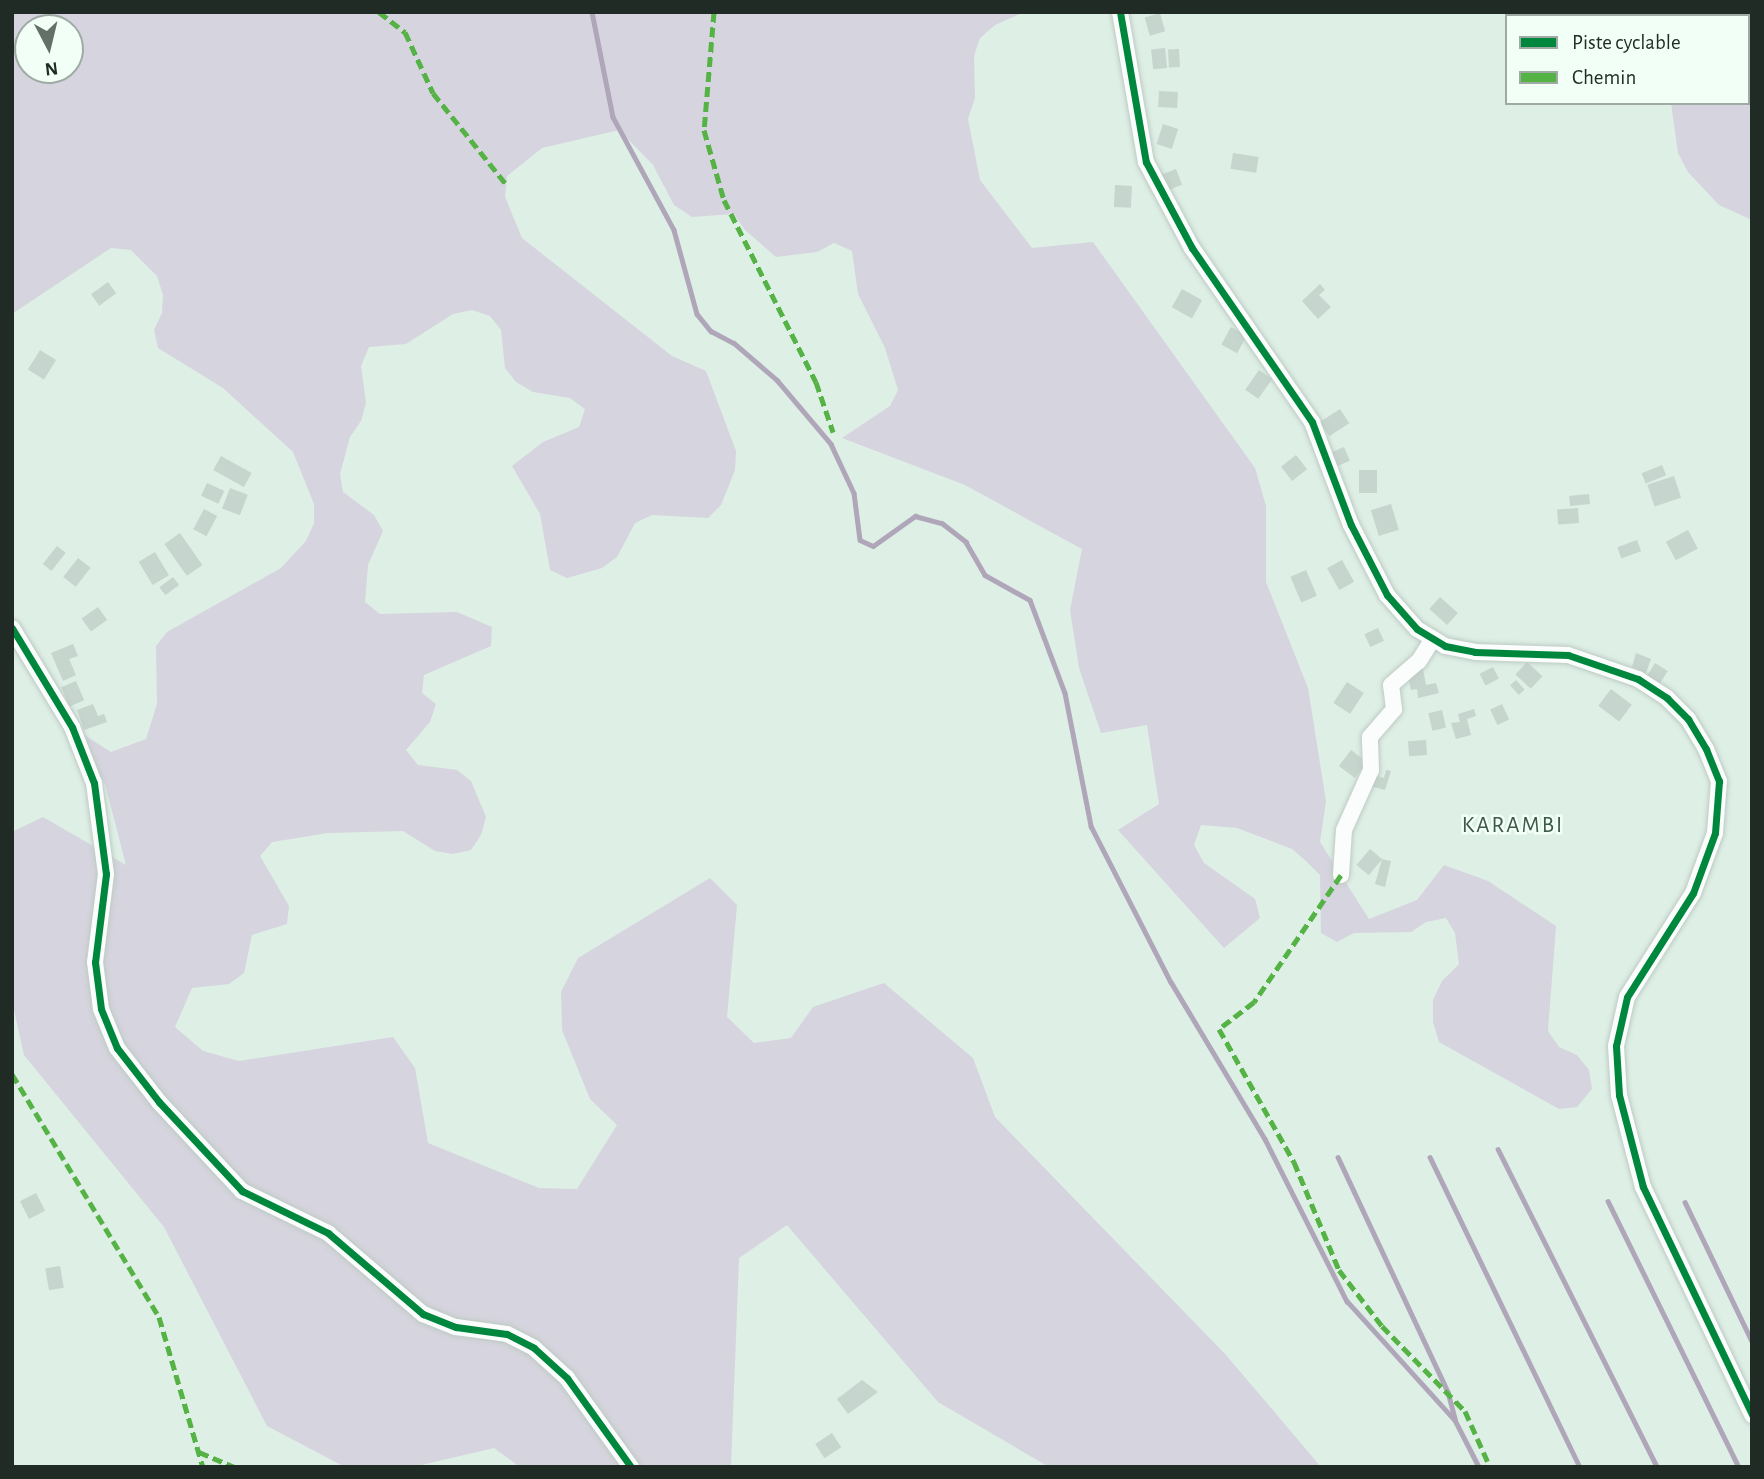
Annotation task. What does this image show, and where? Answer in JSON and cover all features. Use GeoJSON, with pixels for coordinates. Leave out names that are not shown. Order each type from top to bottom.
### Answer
{"type":"FeatureCollection","features":[{"type":"Feature","properties":{"kind":"street"},"geometry":{"type":"LineString","coordinates":[[1120,12],[1143,150],[1158,186],[1192,248],[1312,422],[1351,525],[1387,595],[1432,640],[1475,653],[1568,655],[1638,679],[1667,698],[1688,719],[1719,780],[1720,806],[1703,872],[1631,990],[1616,1046],[1619,1095],[1643,1187],[1752,1415]]}},
{"type":"Feature","properties":{"kind":"street"},"geometry":{"type":"LineString","coordinates":[[12,628],[72,727],[94,783],[106,874],[95,962],[101,1009],[117,1048],[159,1102],[242,1191],[328,1233],[423,1314],[456,1327],[508,1334],[534,1348],[567,1378],[631,1467]]}},
{"type":"Feature","properties":{"kind":"street"},"geometry":{"type":"LineString","coordinates":[[1341,875],[1344,830],[1371,771],[1370,737],[1394,709],[1391,685],[1424,655],[1432,640]]}},
{"type":"Feature","properties":{"kind":"shaded area"},"geometry":{"type":"Polygon","coordinates":[[[12,12],[1024,12],[995,25],[980,38],[974,56],[975,98],[968,119],[980,180],[1032,248],[1093,242],[1255,468],[1266,506],[1266,582],[1308,688],[1326,801],[1320,842],[1369,919],[1417,900],[1444,865],[1488,881],[1556,926],[1548,1031],[1559,1047],[1577,1055],[1589,1070],[1592,1089],[1577,1107],[1559,1109],[1439,1042],[1433,1022],[1433,1000],[1442,981],[1459,964],[1455,933],[1446,918],[1426,922],[1411,932],[1354,933],[1337,942],[1321,933],[1320,875],[1306,861],[1292,849],[1237,828],[1201,825],[1194,845],[1204,863],[1255,899],[1260,918],[1224,948],[1118,830],[1159,804],[1147,725],[1101,733],[1079,668],[1070,610],[1082,549],[965,485],[842,438],[890,406],[898,390],[885,348],[858,294],[852,251],[834,243],[817,252],[776,257],[745,230],[734,214],[692,217],[674,205],[653,165],[619,130],[542,148],[507,176],[505,197],[522,238],[672,356],[706,371],[736,451],[735,470],[721,505],[708,518],[652,515],[635,523],[617,557],[602,568],[567,578],[550,570],[540,514],[512,466],[543,442],[579,427],[585,409],[570,398],[533,392],[516,382],[505,368],[501,330],[490,316],[472,310],[453,314],[406,344],[369,347],[361,366],[366,403],[361,421],[350,437],[340,474],[343,492],[374,515],[383,531],[368,565],[365,602],[380,614],[457,612],[492,627],[491,646],[424,675],[422,693],[436,704],[430,722],[406,750],[418,765],[457,770],[471,781],[486,817],[481,835],[471,850],[453,854],[435,851],[403,831],[328,833],[272,842],[260,856],[289,906],[287,924],[252,935],[244,973],[229,984],[192,988],[175,1027],[203,1051],[239,1061],[393,1037],[415,1068],[428,1143],[539,1188],[577,1189],[617,1125],[590,1099],[562,1030],[561,992],[578,958],[710,878],[737,905],[727,1017],[754,1043],[791,1038],[813,1007],[884,983],[973,1058],[995,1117],[1226,1355],[1321,1467],[1049,1467],[938,1402],[787,1225],[739,1258],[731,1467],[520,1467],[494,1448],[413,1467],[345,1467],[267,1426],[164,1227],[24,1055],[12,1001],[12,832],[43,817],[126,865],[105,784],[72,727],[111,752],[146,739],[157,704],[156,646],[167,632],[281,568],[306,541],[314,523],[314,504],[293,452],[223,388],[158,348],[154,330],[162,313],[163,295],[157,276],[131,250],[111,248],[12,314],[12,12]]]}},
{"type":"Feature","properties":{"kind":"shaded area"},"geometry":{"type":"Polygon","coordinates":[[[1680,12],[1752,12],[1752,220],[1719,205],[1688,172],[1678,153],[1671,105],[1750,105],[1750,14],[1680,12]]]}},
{"type":"Feature","properties":{"kind":"building"},"geometry":{"type":"Polygon","coordinates":[[[1160,13],[1165,31],[1150,36],[1145,17],[1160,13]]]}},
{"type":"Feature","properties":{"kind":"building"},"geometry":{"type":"Polygon","coordinates":[[[1165,48],[1167,68],[1153,69],[1151,49],[1165,48]]]}},
{"type":"Feature","properties":{"kind":"building"},"geometry":{"type":"Polygon","coordinates":[[[1179,49],[1180,67],[1169,68],[1168,50],[1179,49]]]}},
{"type":"Feature","properties":{"kind":"building"},"geometry":{"type":"Polygon","coordinates":[[[1159,91],[1178,92],[1177,108],[1158,107],[1159,91]]]}},
{"type":"Feature","properties":{"kind":"building"},"geometry":{"type":"Polygon","coordinates":[[[1163,124],[1178,129],[1172,149],[1157,144],[1163,124]]]}},
{"type":"Feature","properties":{"kind":"building"},"geometry":{"type":"Polygon","coordinates":[[[1233,153],[1259,157],[1256,173],[1230,169],[1233,153]]]}},
{"type":"Feature","properties":{"kind":"building"},"geometry":{"type":"Polygon","coordinates":[[[1176,169],[1182,185],[1165,191],[1159,175],[1176,169]]]}},
{"type":"Feature","properties":{"kind":"building"},"geometry":{"type":"Polygon","coordinates":[[[1115,185],[1132,186],[1131,208],[1114,207],[1115,185]]]}},
{"type":"Feature","properties":{"kind":"building"},"geometry":{"type":"Polygon","coordinates":[[[108,282],[116,293],[99,306],[91,294],[108,282]]]}},
{"type":"Feature","properties":{"kind":"building"},"geometry":{"type":"Polygon","coordinates":[[[1320,284],[1325,290],[1319,295],[1331,307],[1318,319],[1302,301],[1320,284]]]}},
{"type":"Feature","properties":{"kind":"building"},"geometry":{"type":"Polygon","coordinates":[[[1182,289],[1202,300],[1192,319],[1172,307],[1182,289]]]}},
{"type":"Feature","properties":{"kind":"building"},"geometry":{"type":"Polygon","coordinates":[[[1231,327],[1247,336],[1237,353],[1221,344],[1231,327]]]}},
{"type":"Feature","properties":{"kind":"building"},"geometry":{"type":"Polygon","coordinates":[[[40,350],[56,360],[44,380],[28,370],[40,350]]]}},
{"type":"Feature","properties":{"kind":"building"},"geometry":{"type":"Polygon","coordinates":[[[1259,370],[1272,379],[1258,399],[1245,390],[1259,370]]]}},
{"type":"Feature","properties":{"kind":"building"},"geometry":{"type":"Polygon","coordinates":[[[1340,409],[1349,423],[1329,436],[1320,422],[1340,409]]]}},
{"type":"Feature","properties":{"kind":"building"},"geometry":{"type":"Polygon","coordinates":[[[1344,447],[1350,461],[1337,466],[1331,452],[1344,447]]]}},
{"type":"Feature","properties":{"kind":"building"},"geometry":{"type":"Polygon","coordinates":[[[1296,455],[1307,469],[1292,481],[1281,467],[1296,455]]]}},
{"type":"Feature","properties":{"kind":"building"},"geometry":{"type":"Polygon","coordinates":[[[221,456],[252,473],[244,487],[213,470],[221,456]]]}},
{"type":"Feature","properties":{"kind":"building"},"geometry":{"type":"Polygon","coordinates":[[[1662,465],[1666,475],[1646,483],[1642,473],[1662,465]]]}},
{"type":"Feature","properties":{"kind":"building"},"geometry":{"type":"Polygon","coordinates":[[[1359,470],[1377,470],[1377,493],[1359,493],[1359,470]]]}},
{"type":"Feature","properties":{"kind":"building"},"geometry":{"type":"Polygon","coordinates":[[[1674,476],[1681,498],[1654,507],[1647,485],[1674,476]]]}},
{"type":"Feature","properties":{"kind":"building"},"geometry":{"type":"Polygon","coordinates":[[[207,483],[224,491],[218,504],[201,496],[207,483]]]}},
{"type":"Feature","properties":{"kind":"building"},"geometry":{"type":"Polygon","coordinates":[[[230,488],[248,495],[240,515],[222,509],[230,488]]]}},
{"type":"Feature","properties":{"kind":"building"},"geometry":{"type":"Polygon","coordinates":[[[1589,494],[1590,504],[1570,506],[1569,496],[1589,494]]]}},
{"type":"Feature","properties":{"kind":"building"},"geometry":{"type":"Polygon","coordinates":[[[1391,504],[1399,530],[1379,536],[1371,510],[1391,504]]]}},
{"type":"Feature","properties":{"kind":"building"},"geometry":{"type":"Polygon","coordinates":[[[1578,508],[1579,523],[1558,524],[1557,509],[1578,508]]]}},
{"type":"Feature","properties":{"kind":"building"},"geometry":{"type":"Polygon","coordinates":[[[204,509],[217,516],[206,536],[193,529],[204,509]]]}},
{"type":"Feature","properties":{"kind":"building"},"geometry":{"type":"Polygon","coordinates":[[[1688,530],[1698,549],[1676,560],[1666,542],[1688,530]]]}},
{"type":"Feature","properties":{"kind":"building"},"geometry":{"type":"Polygon","coordinates":[[[180,533],[202,565],[187,576],[164,544],[180,533]]]}},
{"type":"Feature","properties":{"kind":"building"},"geometry":{"type":"Polygon","coordinates":[[[1637,540],[1641,551],[1621,558],[1617,547],[1637,540]]]}},
{"type":"Feature","properties":{"kind":"building"},"geometry":{"type":"Polygon","coordinates":[[[57,546],[66,553],[52,571],[43,564],[57,546]]]}},
{"type":"Feature","properties":{"kind":"building"},"geometry":{"type":"Polygon","coordinates":[[[155,552],[169,575],[153,585],[139,562],[155,552]]]}},
{"type":"Feature","properties":{"kind":"building"},"geometry":{"type":"Polygon","coordinates":[[[78,558],[91,568],[76,587],[63,577],[78,558]]]}},
{"type":"Feature","properties":{"kind":"building"},"geometry":{"type":"Polygon","coordinates":[[[1342,560],[1354,582],[1339,590],[1327,568],[1342,560]]]}},
{"type":"Feature","properties":{"kind":"building"},"geometry":{"type":"Polygon","coordinates":[[[1306,570],[1317,596],[1301,602],[1290,577],[1306,570]]]}},
{"type":"Feature","properties":{"kind":"building"},"geometry":{"type":"Polygon","coordinates":[[[173,577],[179,585],[165,595],[159,587],[173,577]]]}},
{"type":"Feature","properties":{"kind":"building"},"geometry":{"type":"Polygon","coordinates":[[[1440,597],[1458,613],[1447,625],[1429,609],[1440,597]]]}},
{"type":"Feature","properties":{"kind":"building"},"geometry":{"type":"Polygon","coordinates":[[[98,607],[107,620],[91,632],[82,618],[98,607]]]}},
{"type":"Feature","properties":{"kind":"building"},"geometry":{"type":"Polygon","coordinates":[[[1378,628],[1384,641],[1370,647],[1364,634],[1378,628]]]}},
{"type":"Feature","properties":{"kind":"building"},"geometry":{"type":"Polygon","coordinates":[[[73,644],[78,656],[69,659],[76,675],[63,681],[51,653],[73,644]]]}},
{"type":"Feature","properties":{"kind":"building"},"geometry":{"type":"Polygon","coordinates":[[[1636,653],[1651,659],[1646,673],[1632,667],[1636,653]]]}},
{"type":"Feature","properties":{"kind":"building"},"geometry":{"type":"Polygon","coordinates":[[[1527,662],[1542,676],[1531,689],[1515,674],[1527,662]]]}},
{"type":"Feature","properties":{"kind":"building"},"geometry":{"type":"Polygon","coordinates":[[[1655,663],[1668,671],[1659,685],[1647,677],[1655,663]]]}},
{"type":"Feature","properties":{"kind":"building"},"geometry":{"type":"Polygon","coordinates":[[[1493,667],[1499,679],[1486,685],[1480,674],[1493,667]]]}},
{"type":"Feature","properties":{"kind":"building"},"geometry":{"type":"Polygon","coordinates":[[[1423,669],[1426,685],[1436,683],[1439,693],[1418,698],[1417,689],[1411,690],[1407,672],[1423,669]]]}},
{"type":"Feature","properties":{"kind":"building"},"geometry":{"type":"Polygon","coordinates":[[[1516,680],[1525,690],[1519,695],[1510,685],[1516,680]]]}},
{"type":"Feature","properties":{"kind":"building"},"geometry":{"type":"Polygon","coordinates":[[[76,681],[84,700],[69,707],[61,687],[76,681]]]}},
{"type":"Feature","properties":{"kind":"building"},"geometry":{"type":"Polygon","coordinates":[[[1347,682],[1364,693],[1350,714],[1333,703],[1347,682]]]}},
{"type":"Feature","properties":{"kind":"building"},"geometry":{"type":"Polygon","coordinates":[[[1611,689],[1632,705],[1619,721],[1598,706],[1611,689]]]}},
{"type":"Feature","properties":{"kind":"building"},"geometry":{"type":"Polygon","coordinates":[[[93,704],[98,716],[104,714],[107,722],[84,730],[77,710],[93,704]]]}},
{"type":"Feature","properties":{"kind":"building"},"geometry":{"type":"Polygon","coordinates":[[[1502,704],[1509,719],[1497,725],[1490,709],[1502,704]]]}},
{"type":"Feature","properties":{"kind":"building"},"geometry":{"type":"Polygon","coordinates":[[[1474,709],[1476,716],[1467,719],[1471,735],[1456,739],[1451,723],[1460,722],[1458,714],[1474,709]]]}},
{"type":"Feature","properties":{"kind":"building"},"geometry":{"type":"Polygon","coordinates":[[[1442,710],[1446,728],[1432,731],[1428,713],[1442,710]]]}},
{"type":"Feature","properties":{"kind":"building"},"geometry":{"type":"Polygon","coordinates":[[[1426,740],[1427,755],[1409,756],[1408,741],[1426,740]]]}},
{"type":"Feature","properties":{"kind":"building"},"geometry":{"type":"Polygon","coordinates":[[[1351,750],[1367,762],[1355,778],[1339,766],[1351,750]]]}},
{"type":"Feature","properties":{"kind":"building"},"geometry":{"type":"Polygon","coordinates":[[[1386,770],[1391,771],[1385,790],[1370,786],[1374,775],[1384,778],[1386,770]]]}},
{"type":"Feature","properties":{"kind":"building"},"geometry":{"type":"Polygon","coordinates":[[[1370,849],[1382,859],[1369,875],[1357,865],[1370,849]]]}},
{"type":"Feature","properties":{"kind":"building"},"geometry":{"type":"Polygon","coordinates":[[[1382,859],[1391,861],[1385,887],[1375,884],[1382,859]]]}},
{"type":"Feature","properties":{"kind":"building"},"geometry":{"type":"Polygon","coordinates":[[[36,1193],[45,1211],[29,1219],[20,1201],[36,1193]]]}},
{"type":"Feature","properties":{"kind":"building"},"geometry":{"type":"Polygon","coordinates":[[[60,1266],[64,1288],[49,1290],[45,1269],[60,1266]]]}},
{"type":"Feature","properties":{"kind":"building"},"geometry":{"type":"Polygon","coordinates":[[[862,1380],[878,1392],[848,1414],[837,1399],[862,1380]]]}},
{"type":"Feature","properties":{"kind":"building"},"geometry":{"type":"Polygon","coordinates":[[[832,1433],[841,1447],[824,1458],[815,1444],[832,1433]]]}},
{"type":"Feature","properties":{"kind":"waterway"},"geometry":{"type":"LineString","coordinates":[[592,12],[613,117],[674,230],[697,314],[711,331],[734,343],[777,380],[831,444],[854,493],[860,540],[873,546],[915,516],[942,523],[966,542],[985,575],[1030,600],[1065,693],[1091,826],[1171,982],[1265,1139],[1347,1301],[1455,1420],[1479,1467]]}},
{"type":"Feature","properties":{"kind":"waterway"},"geometry":{"type":"LineString","coordinates":[[1498,1149],[1657,1467]]}},
{"type":"Feature","properties":{"kind":"waterway"},"geometry":{"type":"LineString","coordinates":[[1338,1157],[1448,1392],[1455,1418]]}},
{"type":"Feature","properties":{"kind":"waterway"},"geometry":{"type":"LineString","coordinates":[[1430,1157],[1580,1467]]}},
{"type":"Feature","properties":{"kind":"waterway"},"geometry":{"type":"LineString","coordinates":[[1608,1201],[1739,1467]]}},
{"type":"Feature","properties":{"kind":"waterway"},"geometry":{"type":"LineString","coordinates":[[1685,1202],[1752,1341]]}},
{"type":"Feature","properties":{"kind":"marked path"},"geometry":{"type":"LineString","coordinates":[[379,12],[405,32],[433,93],[506,184]]}},
{"type":"Feature","properties":{"kind":"marked path"},"geometry":{"type":"LineString","coordinates":[[714,12],[704,130],[724,200],[816,382],[833,432]]}},
{"type":"Feature","properties":{"kind":"marked path"},"geometry":{"type":"LineString","coordinates":[[1341,875],[1254,1002],[1219,1029],[1294,1162],[1339,1270],[1382,1326],[1465,1411],[1490,1467]]}},
{"type":"Feature","properties":{"kind":"marked path"},"geometry":{"type":"LineString","coordinates":[[12,1074],[159,1317],[203,1467]]}},
{"type":"Feature","properties":{"kind":"marked path"},"geometry":{"type":"LineString","coordinates":[[199,1452],[234,1467]]}},
{"type":"Feature","properties":{"kind":"cycle path"},"geometry":{"type":"LineString","coordinates":[[1120,12],[1146,162],[1192,248],[1312,422],[1351,525],[1387,595],[1417,629],[1445,646],[1475,652],[1568,655],[1638,679],[1667,698],[1688,719],[1706,749],[1719,781],[1715,833],[1693,893],[1627,997],[1616,1046],[1619,1095],[1643,1187],[1752,1415]]}},
{"type":"Feature","properties":{"kind":"cycle path"},"geometry":{"type":"LineString","coordinates":[[12,628],[72,727],[94,783],[106,874],[95,962],[101,1009],[117,1048],[159,1102],[242,1191],[328,1233],[423,1314],[456,1327],[507,1334],[534,1348],[567,1378],[631,1467]]}},
{"type":"Feature","properties":{"kind":"district","name":"KARAMBI"},"geometry":{"type":"Point","coordinates":[1513,826]}}]}
